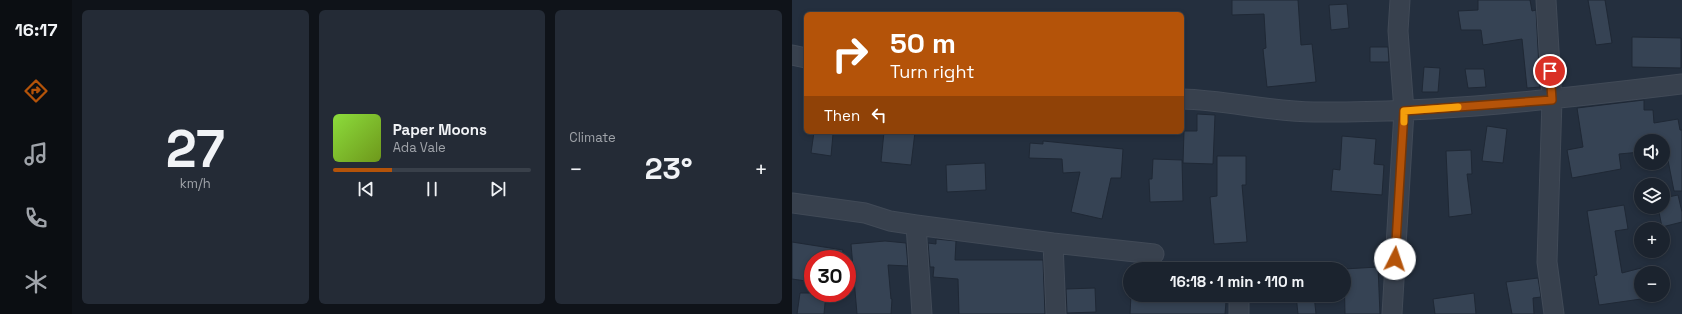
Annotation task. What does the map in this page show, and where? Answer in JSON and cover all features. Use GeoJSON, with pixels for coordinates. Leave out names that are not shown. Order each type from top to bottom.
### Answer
{"type":"FeatureCollection","features":[{"type":"Feature","properties":{"kind":"street"},"geometry":{"type":"LineString","coordinates":[[1392,314],[1404,111],[1398,31],[1400,0]]}},
{"type":"Feature","properties":{"kind":"street"},"geometry":{"type":"LineString","coordinates":[[1546,0],[1552,100],[1547,262],[1554,314]]}},
{"type":"Feature","properties":{"kind":"street"},"geometry":{"type":"LineString","coordinates":[[792,55],[804,58]]}},
{"type":"Feature","properties":{"kind":"street"},"geometry":{"type":"LineString","coordinates":[[1184,100],[1312,112],[1404,111],[1552,100],[1682,84]]}},
{"type":"Feature","properties":{"kind":"street"},"geometry":{"type":"LineString","coordinates":[[792,203],[865,213],[890,221],[916,225],[1053,243],[1154,254]]}},
{"type":"Feature","properties":{"kind":"street"},"geometry":{"type":"LineString","coordinates":[[916,225],[922,314]]}},
{"type":"Feature","properties":{"kind":"street"},"geometry":{"type":"LineString","coordinates":[[1053,243],[1056,314]]}},
{"type":"Feature","properties":{"kind":"street"},"geometry":{"type":"LineString","coordinates":[[1239,302],[1239,314]]}},
{"type":"Feature","properties":{"kind":"building"},"geometry":{"type":"Polygon","coordinates":[[[1232,0],[1298,0],[1301,45],[1312,44],[1316,82],[1267,87],[1263,49],[1266,48],[1264,14],[1232,15],[1232,0]]]}},
{"type":"Feature","properties":{"kind":"building"},"geometry":{"type":"Polygon","coordinates":[[[1478,0],[1530,0],[1532,11],[1536,10],[1540,87],[1527,88],[1522,39],[1483,45],[1481,30],[1461,30],[1458,11],[1478,10],[1478,0]]]}},
{"type":"Feature","properties":{"kind":"building"},"geometry":{"type":"Polygon","coordinates":[[[1588,0],[1605,0],[1612,43],[1596,45],[1588,0]]]}},
{"type":"Feature","properties":{"kind":"building"},"geometry":{"type":"Polygon","coordinates":[[[1347,4],[1349,28],[1331,30],[1329,5],[1347,4]]]}},
{"type":"Feature","properties":{"kind":"building"},"geometry":{"type":"Polygon","coordinates":[[[1632,37],[1681,38],[1681,68],[1632,67],[1632,37]]]}},
{"type":"Feature","properties":{"kind":"building"},"geometry":{"type":"Polygon","coordinates":[[[1370,47],[1388,47],[1389,62],[1370,62],[1370,47]]]}},
{"type":"Feature","properties":{"kind":"building"},"geometry":{"type":"Polygon","coordinates":[[[1424,67],[1440,68],[1438,92],[1422,92],[1424,67]]]}},
{"type":"Feature","properties":{"kind":"building"},"geometry":{"type":"Polygon","coordinates":[[[1465,69],[1484,69],[1486,87],[1468,88],[1465,69]]]}},
{"type":"Feature","properties":{"kind":"building"},"geometry":{"type":"Polygon","coordinates":[[[1644,100],[1644,110],[1653,110],[1654,123],[1678,119],[1680,130],[1682,130],[1682,191],[1674,191],[1670,170],[1670,134],[1634,134],[1634,153],[1619,154],[1621,169],[1572,178],[1567,150],[1583,147],[1577,108],[1644,100]]]}},
{"type":"Feature","properties":{"kind":"building"},"geometry":{"type":"Polygon","coordinates":[[[1197,114],[1215,115],[1213,164],[1183,163],[1184,131],[1197,131],[1197,114]]]}},
{"type":"Feature","properties":{"kind":"building"},"geometry":{"type":"Polygon","coordinates":[[[1487,126],[1507,129],[1503,163],[1482,161],[1487,126]]]}},
{"type":"Feature","properties":{"kind":"building"},"geometry":{"type":"Polygon","coordinates":[[[814,134],[833,134],[831,156],[811,153],[814,134]]]}},
{"type":"Feature","properties":{"kind":"building"},"geometry":{"type":"Polygon","coordinates":[[[884,134],[915,134],[911,165],[881,162],[884,134]]]}},
{"type":"Feature","properties":{"kind":"building"},"geometry":{"type":"Polygon","coordinates":[[[1342,136],[1376,139],[1374,164],[1384,165],[1382,195],[1331,191],[1333,169],[1340,170],[1342,136]]]}},
{"type":"Feature","properties":{"kind":"building"},"geometry":{"type":"Polygon","coordinates":[[[1043,141],[1123,149],[1121,178],[1111,178],[1102,219],[1071,212],[1080,172],[1063,173],[1062,159],[1029,158],[1030,143],[1043,144],[1043,141]]]}},
{"type":"Feature","properties":{"kind":"building"},"geometry":{"type":"Polygon","coordinates":[[[1471,150],[1472,174],[1467,174],[1472,214],[1449,217],[1446,151],[1471,150]]]}},
{"type":"Feature","properties":{"kind":"building"},"geometry":{"type":"Polygon","coordinates":[[[1217,156],[1246,156],[1246,185],[1242,185],[1247,242],[1214,244],[1210,197],[1217,196],[1217,156]]]}},
{"type":"Feature","properties":{"kind":"building"},"geometry":{"type":"Polygon","coordinates":[[[1153,159],[1182,160],[1183,201],[1150,202],[1149,179],[1152,179],[1153,159]]]}},
{"type":"Feature","properties":{"kind":"building"},"geometry":{"type":"Polygon","coordinates":[[[985,163],[986,190],[947,192],[946,165],[985,163]]]}},
{"type":"Feature","properties":{"kind":"building"},"geometry":{"type":"Polygon","coordinates":[[[1678,195],[1682,212],[1682,222],[1670,225],[1670,222],[1661,222],[1659,214],[1670,214],[1670,197],[1678,195]]]}},
{"type":"Feature","properties":{"kind":"building"},"geometry":{"type":"Polygon","coordinates":[[[1624,205],[1628,229],[1615,231],[1622,273],[1634,270],[1634,300],[1599,305],[1594,276],[1597,275],[1587,211],[1624,205]]]}},
{"type":"Feature","properties":{"kind":"building"},"geometry":{"type":"Polygon","coordinates":[[[936,239],[956,241],[955,260],[1043,260],[1045,314],[959,314],[958,279],[933,277],[934,267],[930,267],[928,243],[936,244],[936,239]]]}},
{"type":"Feature","properties":{"kind":"building"},"geometry":{"type":"Polygon","coordinates":[[[885,241],[906,243],[908,266],[888,265],[892,299],[891,314],[857,314],[856,250],[852,250],[851,244],[885,241]]]}},
{"type":"Feature","properties":{"kind":"building"},"geometry":{"type":"Polygon","coordinates":[[[792,242],[843,250],[804,250],[804,281],[792,279],[792,242]]]}},
{"type":"Feature","properties":{"kind":"building"},"geometry":{"type":"Polygon","coordinates":[[[1378,267],[1380,314],[1345,314],[1345,302],[1351,302],[1351,269],[1378,267]]]}},
{"type":"Feature","properties":{"kind":"building"},"geometry":{"type":"Polygon","coordinates":[[[1538,278],[1541,297],[1533,298],[1534,314],[1512,314],[1506,282],[1538,278]]]}},
{"type":"Feature","properties":{"kind":"building"},"geometry":{"type":"Polygon","coordinates":[[[1095,288],[1096,312],[1067,313],[1066,289],[1095,288]]]}},
{"type":"Feature","properties":{"kind":"building"},"geometry":{"type":"Polygon","coordinates":[[[800,293],[804,293],[804,302],[825,302],[824,314],[797,314],[800,293]]]}},
{"type":"Feature","properties":{"kind":"building"},"geometry":{"type":"Polygon","coordinates":[[[1474,293],[1476,314],[1435,314],[1433,299],[1474,293]]]}},
{"type":"Feature","properties":{"kind":"building"},"geometry":{"type":"Polygon","coordinates":[[[1131,302],[1226,302],[1225,314],[1130,314],[1131,302]]]}},
{"type":"Feature","properties":{"kind":"building"},"geometry":{"type":"Polygon","coordinates":[[[1297,302],[1315,302],[1316,314],[1298,314],[1297,302]]]}},
{"type":"Feature","properties":{"kind":"slow traffic"},"geometry":{"type":"LineString","coordinates":[[1404,122],[1404,111],[1458,107]]}},
{"type":"Feature","properties":{"kind":"route"},"geometry":{"type":"LineString","coordinates":[[1395,259],[1404,111],[1552,100],[1550,71]]}}]}
